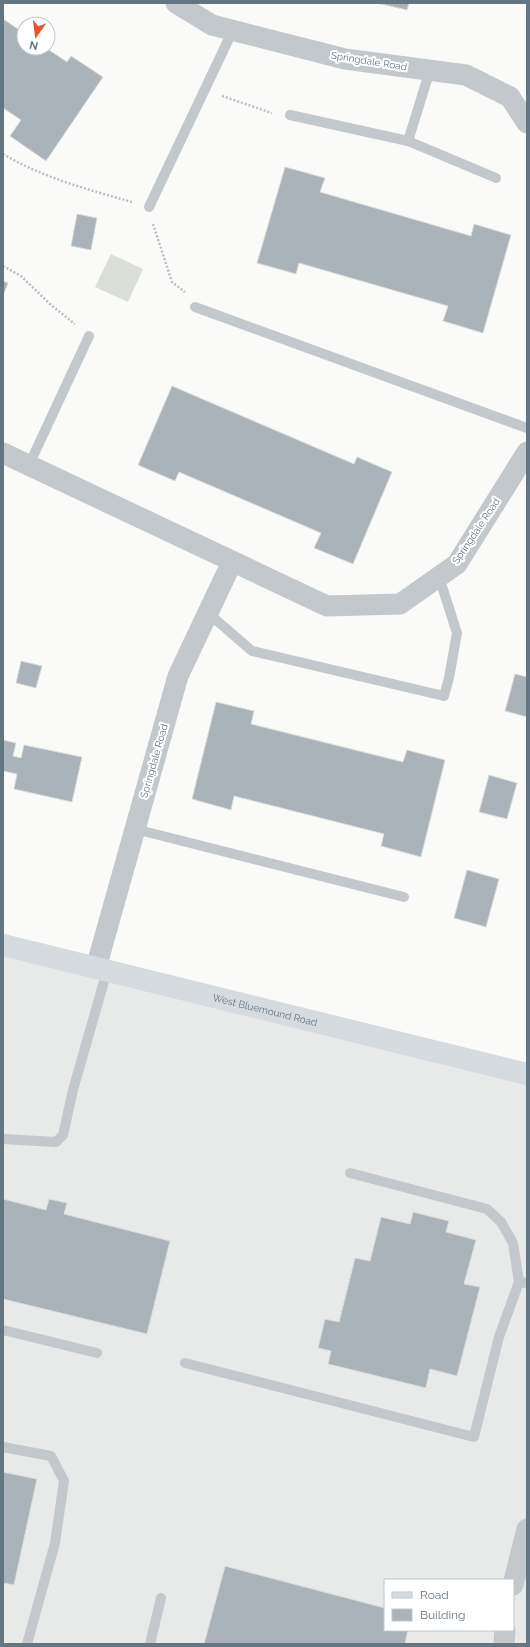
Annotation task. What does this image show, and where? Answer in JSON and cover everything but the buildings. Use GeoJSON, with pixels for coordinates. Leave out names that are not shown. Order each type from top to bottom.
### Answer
{"type":"FeatureCollection","features":[{"type":"Feature","properties":{"kind":"main road","name":"West Bluemound Road"},"geometry":{"type":"LineString","coordinates":[[3,945],[527,1074]]}},
{"type":"Feature","properties":{"kind":"street","name":"Springdale Road"},"geometry":{"type":"LineString","coordinates":[[176,3],[212,25],[345,59],[466,75],[510,97],[527,123]]}},
{"type":"Feature","properties":{"kind":"street","name":"Springdale Road"},"geometry":{"type":"LineString","coordinates":[[3,453],[327,606],[400,604],[457,564],[527,452]]}},
{"type":"Feature","properties":{"kind":"street","name":"Springdale Road"},"geometry":{"type":"LineString","coordinates":[[102,970],[135,829],[178,676],[232,562]]}},
{"type":"Feature","properties":{"kind":"street"},"geometry":{"type":"LineString","coordinates":[[514,1582],[524,1551],[527,1529]]}},
{"type":"Feature","properties":{"kind":"street"},"geometry":{"type":"LineString","coordinates":[[504,1644],[505,1631]]}},
{"type":"Feature","properties":{"kind":"lane"},"geometry":{"type":"LineString","coordinates":[[149,207],[232,30]]}},
{"type":"Feature","properties":{"kind":"lane"},"geometry":{"type":"LineString","coordinates":[[408,141],[430,70]]}},
{"type":"Feature","properties":{"kind":"lane"},"geometry":{"type":"LineString","coordinates":[[290,115],[408,141],[496,178]]}},
{"type":"Feature","properties":{"kind":"lane"},"geometry":{"type":"LineString","coordinates":[[195,307],[527,428]]}},
{"type":"Feature","properties":{"kind":"lane"},"geometry":{"type":"LineString","coordinates":[[29,465],[89,336]]}},
{"type":"Feature","properties":{"kind":"lane"},"geometry":{"type":"LineString","coordinates":[[208,613],[252,651],[444,696],[449,678],[457,633],[439,577]]}},
{"type":"Feature","properties":{"kind":"lane"},"geometry":{"type":"LineString","coordinates":[[135,829],[404,897]]}},
{"type":"Feature","properties":{"kind":"lane"},"geometry":{"type":"LineString","coordinates":[[3,1139],[56,1142],[63,1135],[72,1090],[102,970]]}},
{"type":"Feature","properties":{"kind":"lane"},"geometry":{"type":"LineString","coordinates":[[185,1363],[474,1437],[499,1337],[523,1283],[513,1243],[501,1222],[487,1209],[350,1173]]}},
{"type":"Feature","properties":{"kind":"lane"},"geometry":{"type":"LineString","coordinates":[[3,1330],[98,1352]]}},
{"type":"Feature","properties":{"kind":"lane"},"geometry":{"type":"LineString","coordinates":[[3,1447],[51,1456],[64,1481],[55,1543],[26,1644]]}},
{"type":"Feature","properties":{"kind":"lane"},"geometry":{"type":"LineString","coordinates":[[150,1644],[162,1598]]}},
{"type":"Feature","properties":{"kind":"path"},"geometry":{"type":"LineString","coordinates":[[205,90],[276,114],[290,115]]}},
{"type":"Feature","properties":{"kind":"path"},"geometry":{"type":"LineString","coordinates":[[3,154],[17,163],[83,188],[149,207],[156,235],[172,282],[184,291],[195,307]]}},
{"type":"Feature","properties":{"kind":"path"},"geometry":{"type":"LineString","coordinates":[[3,266],[21,276],[51,305],[89,336]]}},
{"type":"Feature","properties":{"kind":"shaded area"},"geometry":{"type":"Polygon","coordinates":[[[111,254],[143,269],[128,302],[95,287],[111,254]]]}},
{"type":"Feature","properties":{"kind":"shaded area"},"geometry":{"type":"Polygon","coordinates":[[[3,945],[527,1074],[527,1644],[3,1644],[3,945]]]}}]}
